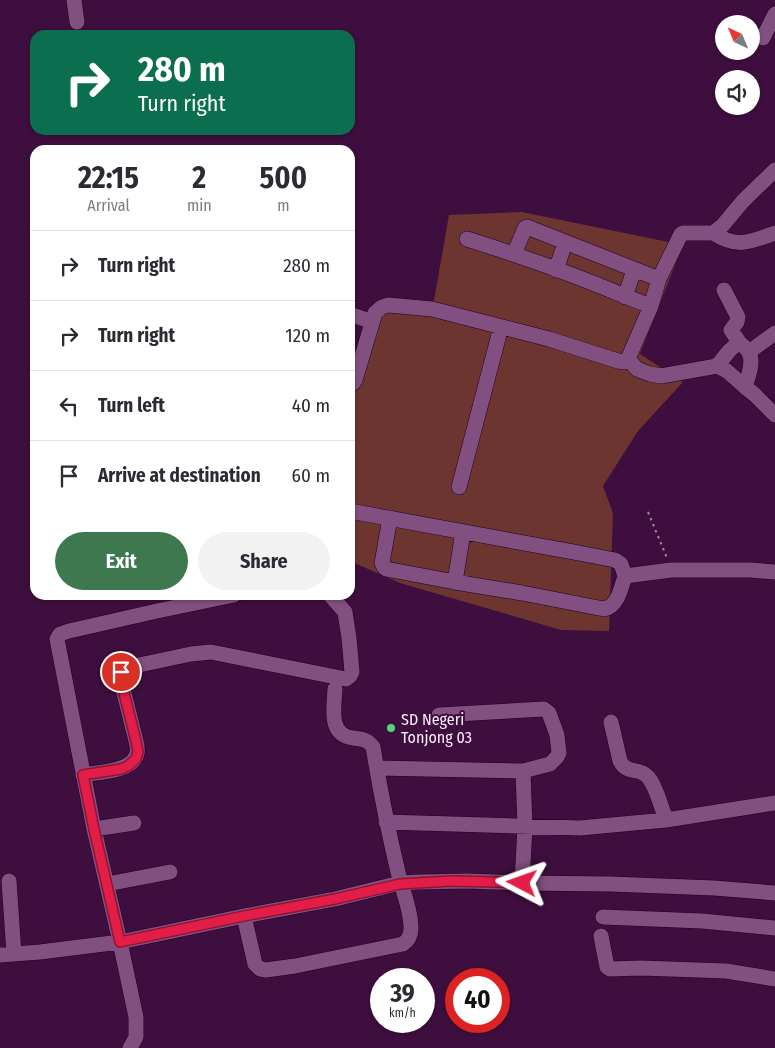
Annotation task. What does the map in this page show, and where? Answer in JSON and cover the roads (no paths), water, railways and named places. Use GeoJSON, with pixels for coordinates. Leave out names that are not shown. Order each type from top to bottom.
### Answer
{"type":"FeatureCollection","features":[{"type":"Feature","properties":{"kind":"street"},"geometry":{"type":"LineString","coordinates":[[74,0],[77,22]]}},
{"type":"Feature","properties":{"kind":"street"},"geometry":{"type":"LineString","coordinates":[[763,38],[775,14]]}},
{"type":"Feature","properties":{"kind":"street"},"geometry":{"type":"LineString","coordinates":[[713,234],[775,170]]}},
{"type":"Feature","properties":{"kind":"street"},"geometry":{"type":"LineString","coordinates":[[514,254],[526,227],[659,279]]}},
{"type":"Feature","properties":{"kind":"street"},"geometry":{"type":"LineString","coordinates":[[355,380],[375,313],[388,305],[432,309],[624,362],[628,359],[651,306],[659,279],[681,234],[713,234],[730,242],[740,243],[775,233]]}},
{"type":"Feature","properties":{"kind":"street"},"geometry":{"type":"LineString","coordinates":[[467,239],[514,254],[651,306]]}},
{"type":"Feature","properties":{"kind":"street"},"geometry":{"type":"LineString","coordinates":[[556,270],[565,242]]}},
{"type":"Feature","properties":{"kind":"street"},"geometry":{"type":"LineString","coordinates":[[625,297],[634,270]]}},
{"type":"Feature","properties":{"kind":"street"},"geometry":{"type":"LineString","coordinates":[[724,290],[738,317],[731,330],[744,347],[751,363],[745,387]]}},
{"type":"Feature","properties":{"kind":"street"},"geometry":{"type":"LineString","coordinates":[[355,316],[372,322]]}},
{"type":"Feature","properties":{"kind":"street"},"geometry":{"type":"LineString","coordinates":[[459,487],[501,327]]}},
{"type":"Feature","properties":{"kind":"street"},"geometry":{"type":"LineString","coordinates":[[717,366],[729,351],[744,347],[775,333]]}},
{"type":"Feature","properties":{"kind":"street"},"geometry":{"type":"LineString","coordinates":[[628,359],[642,371],[661,376],[717,366],[727,371],[775,415]]}},
{"type":"Feature","properties":{"kind":"street"},"geometry":{"type":"LineString","coordinates":[[355,512],[390,518],[464,532],[530,543],[615,560],[621,564],[625,576],[614,604],[608,609],[604,609],[386,569],[382,563],[390,518]]}},
{"type":"Feature","properties":{"kind":"street"},"geometry":{"type":"LineString","coordinates":[[455,582],[464,532]]}},
{"type":"Feature","properties":{"kind":"street"},"geometry":{"type":"LineString","coordinates":[[625,576],[671,570],[750,570],[775,572]]}},
{"type":"Feature","properties":{"kind":"street"},"geometry":{"type":"LineString","coordinates":[[130,1048],[136,1037],[136,1017],[94,829],[57,641],[59,635],[69,631],[210,600]]}},
{"type":"Feature","properties":{"kind":"street"},"geometry":{"type":"LineString","coordinates":[[83,775],[121,769],[136,759],[138,752],[136,741],[120,678],[121,672],[125,668],[191,654],[210,652],[346,679],[349,678],[352,672],[345,612],[334,600]]}},
{"type":"Feature","properties":{"kind":"street"},"geometry":{"type":"LineString","coordinates":[[244,916],[255,964],[260,969],[266,970],[404,944],[410,936],[410,920],[386,822],[373,747],[369,741],[344,736],[337,730],[334,712],[335,690]]}},
{"type":"Feature","properties":{"kind":"street"},"geometry":{"type":"LineString","coordinates":[[377,768],[523,771],[550,764],[557,758],[559,753],[557,735],[549,713],[542,709],[439,715]]}},
{"type":"Feature","properties":{"kind":"street"},"geometry":{"type":"LineString","coordinates":[[611,722],[623,767],[644,774],[650,779],[666,820]]}},
{"type":"Feature","properties":{"kind":"street"},"geometry":{"type":"LineString","coordinates":[[522,883],[525,827],[523,771]]}},
{"type":"Feature","properties":{"kind":"street"},"geometry":{"type":"LineString","coordinates":[[386,822],[580,828],[666,820],[775,803]]}},
{"type":"Feature","properties":{"kind":"street"},"geometry":{"type":"LineString","coordinates":[[94,829],[134,823]]}},
{"type":"Feature","properties":{"kind":"street"},"geometry":{"type":"LineString","coordinates":[[107,884],[170,872]]}},
{"type":"Feature","properties":{"kind":"street"},"geometry":{"type":"LineString","coordinates":[[9,880],[7,955],[120,942],[335,899],[400,884],[451,881],[610,884],[714,888],[775,893]]}},
{"type":"Feature","properties":{"kind":"street"},"geometry":{"type":"LineString","coordinates":[[603,917],[702,921],[775,928]]}},
{"type":"Feature","properties":{"kind":"street"},"geometry":{"type":"LineString","coordinates":[[601,936],[607,967],[610,969],[641,968],[726,971],[775,979]]}},
{"type":"Feature","properties":{"kind":"place","name":"SD Negeri Tonjong 03"},"geometry":{"type":"Point","coordinates":[391,728]}}]}
